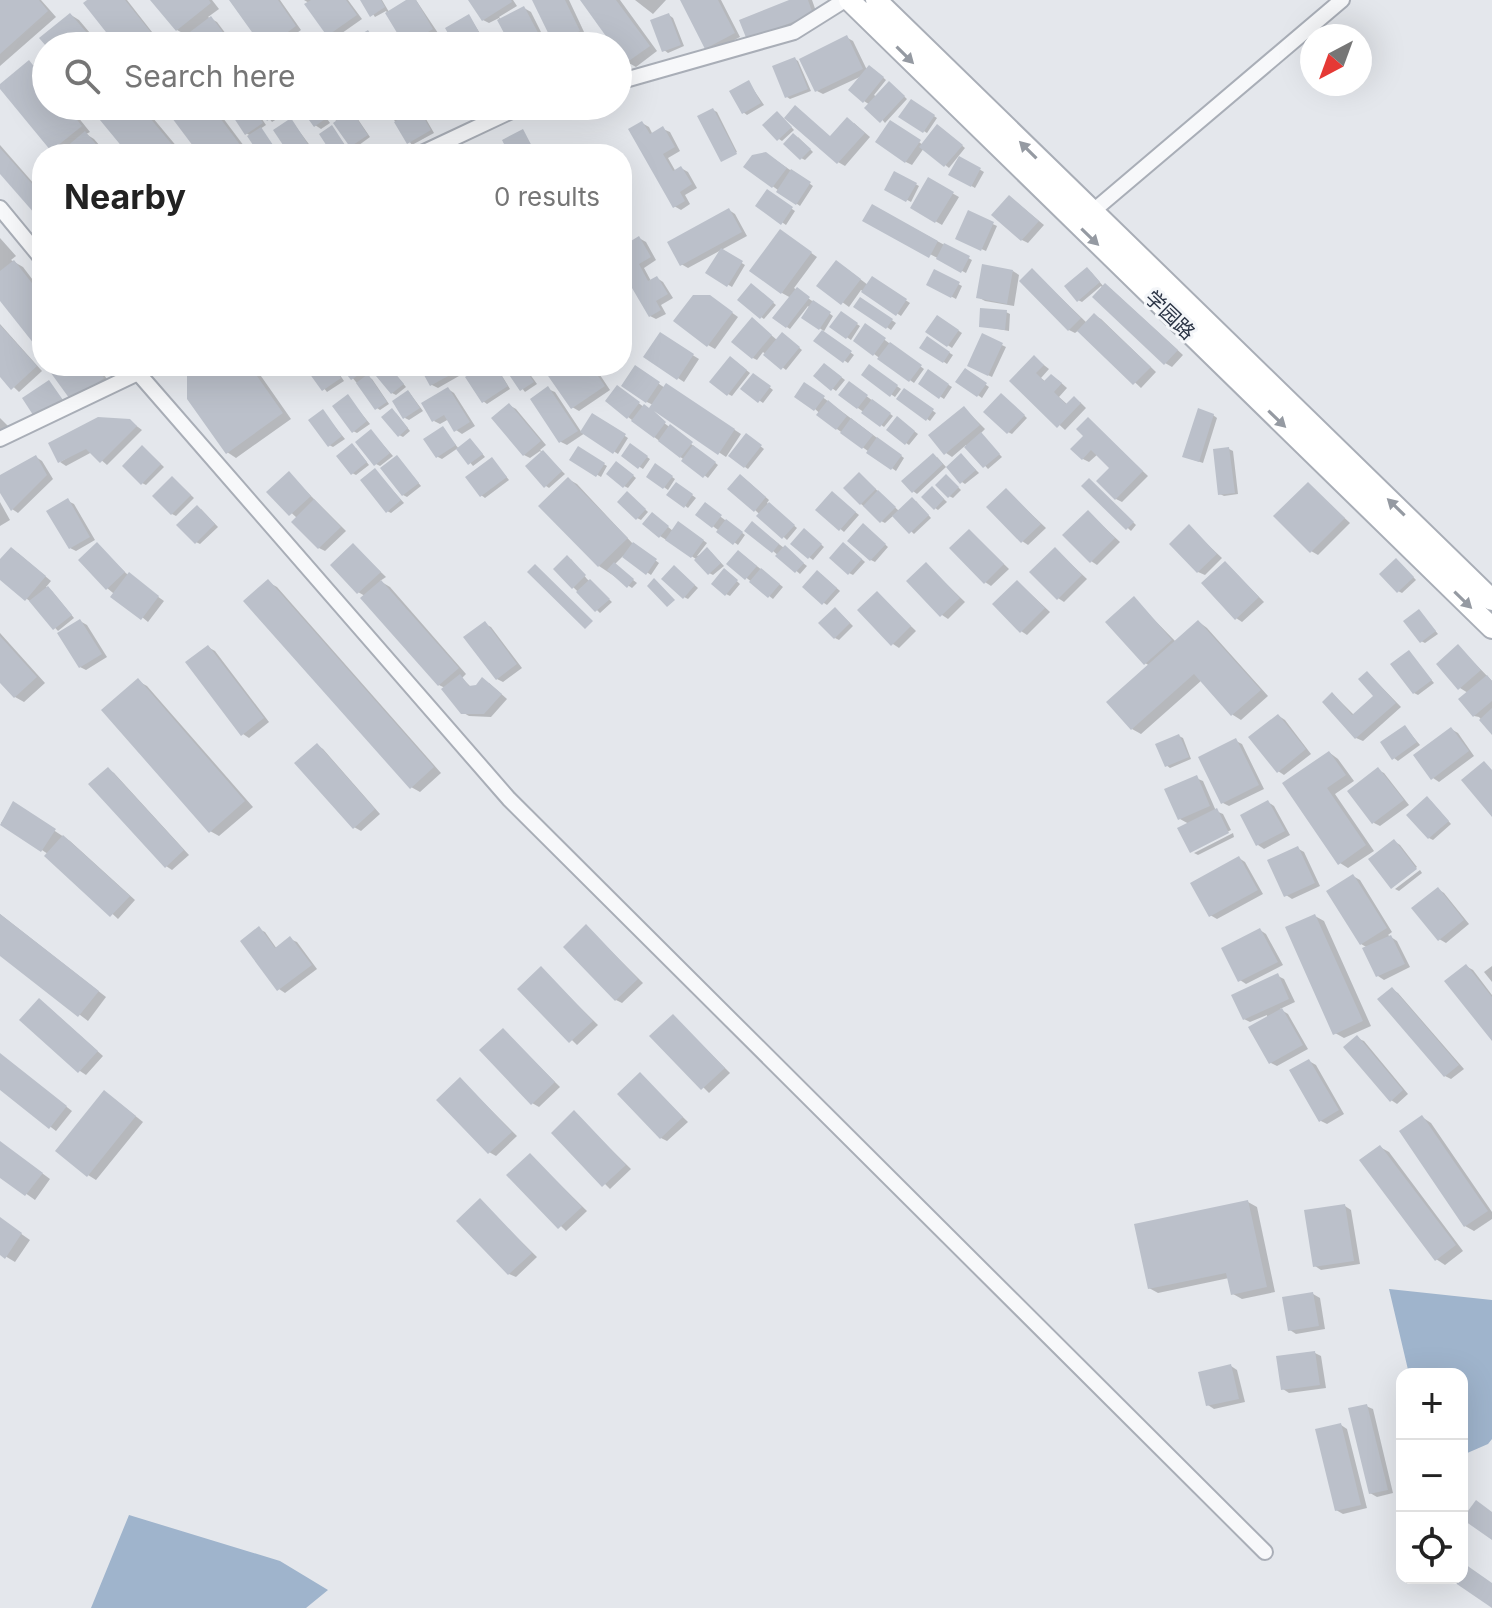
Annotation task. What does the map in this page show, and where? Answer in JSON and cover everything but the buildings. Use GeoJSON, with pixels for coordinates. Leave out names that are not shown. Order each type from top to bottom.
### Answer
{"type":"FeatureCollection","features":[{"type":"Feature","properties":{"kind":"main road","name":"学园路"},"geometry":{"type":"LineString","coordinates":[[847,0],[1492,628]]}},
{"type":"Feature","properties":{"kind":"main road"},"geometry":{"type":"LineString","coordinates":[[876,0],[1492,600]]}},
{"type":"Feature","properties":{"kind":"street"},"geometry":{"type":"LineString","coordinates":[[632,78],[794,32],[847,0]]}},
{"type":"Feature","properties":{"kind":"street"},"geometry":{"type":"LineString","coordinates":[[1092,212],[1342,0]]}},
{"type":"Feature","properties":{"kind":"street"},"geometry":{"type":"LineString","coordinates":[[441,144],[492,120]]}},
{"type":"Feature","properties":{"kind":"street"},"geometry":{"type":"LineString","coordinates":[[0,208],[32,247]]}},
{"type":"Feature","properties":{"kind":"street"},"geometry":{"type":"LineString","coordinates":[[0,439],[123,376]]}},
{"type":"Feature","properties":{"kind":"street"},"geometry":{"type":"LineString","coordinates":[[146,376],[509,799],[1265,1552]]}},
{"type":"Feature","properties":{"kind":"water"},"geometry":{"type":"Polygon","coordinates":[[[1389,1289],[1492,1300],[1492,1439],[1488,1444],[1468,1453],[1468,1368],[1408,1368],[1389,1289]]]}},
{"type":"Feature","properties":{"kind":"water"},"geometry":{"type":"Polygon","coordinates":[[[129,1515],[280,1561],[328,1590],[306,1608],[91,1608],[129,1515]]]}}]}
